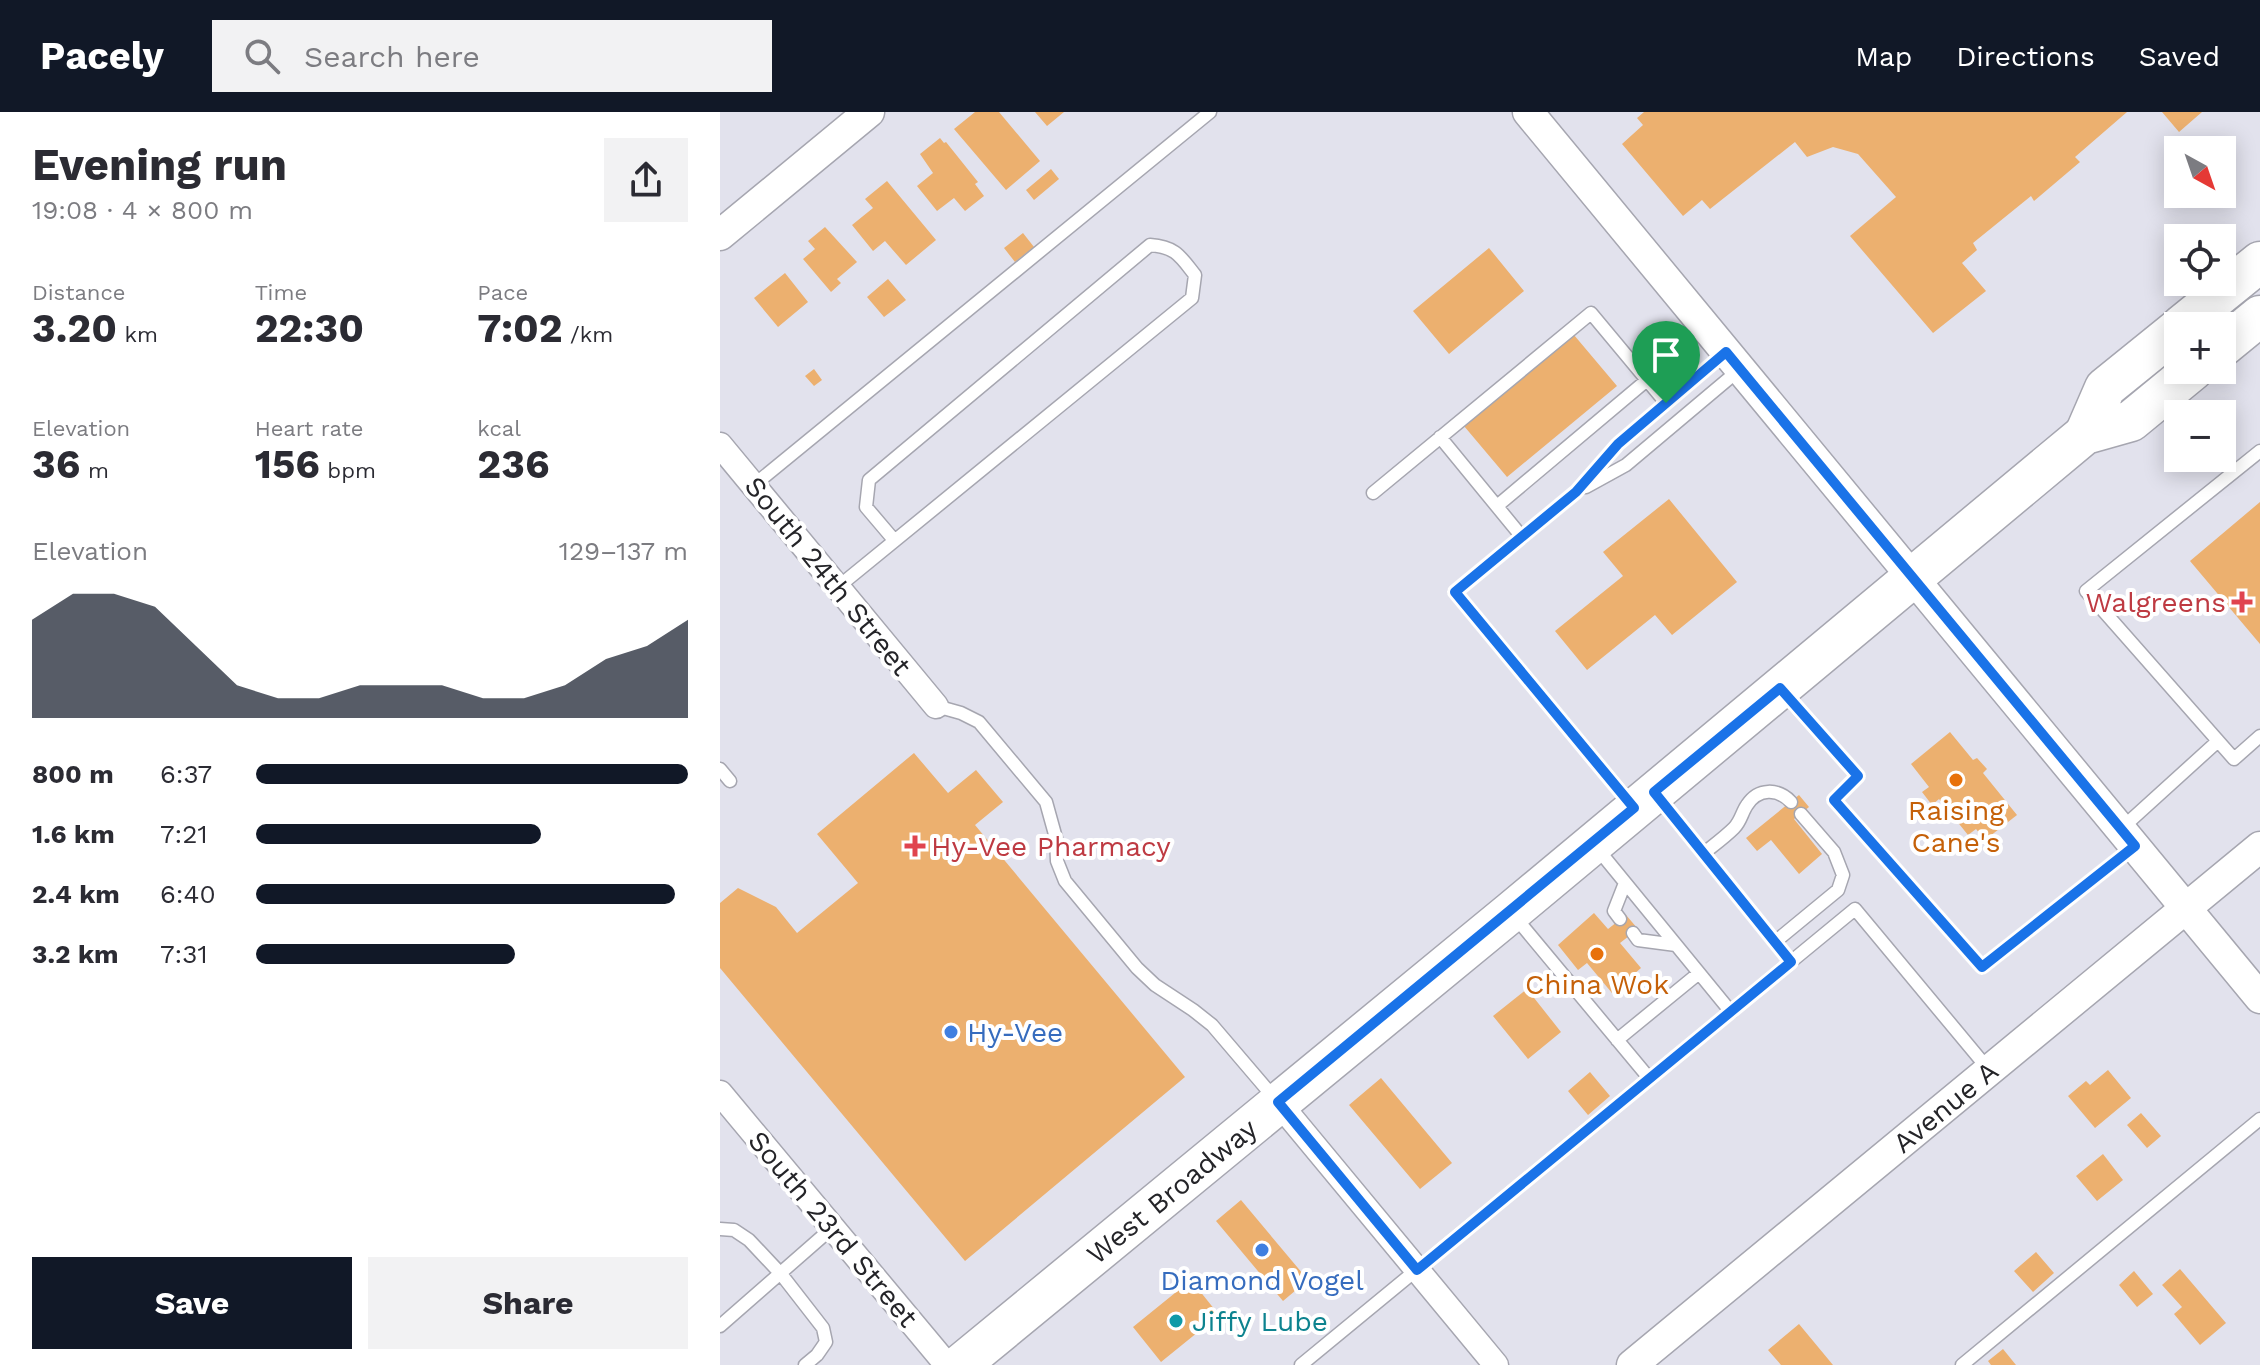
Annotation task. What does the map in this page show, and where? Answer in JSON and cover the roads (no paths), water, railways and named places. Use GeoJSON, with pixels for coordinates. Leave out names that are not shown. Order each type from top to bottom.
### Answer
{"type":"FeatureCollection","features":[{"type":"Feature","properties":{"kind":"main road","name":"West Broadway"},"geometry":{"type":"LineString","coordinates":[[2198,312],[2260,262]]}},
{"type":"Feature","properties":{"kind":"main road"},"geometry":{"type":"LineString","coordinates":[[2236,336],[2260,316]]}},
{"type":"Feature","properties":{"kind":"main road","name":"West Broadway"},"geometry":{"type":"LineString","coordinates":[[2085,434],[2105,388],[2164,340]]}},
{"type":"Feature","properties":{"kind":"main road","name":"West Broadway"},"geometry":{"type":"LineString","coordinates":[[960,1365],[2085,434],[2131,421],[2176,384]]}},
{"type":"Feature","properties":{"kind":"street"},"geometry":{"type":"LineString","coordinates":[[720,235],[869,112]]}},
{"type":"Feature","properties":{"kind":"street"},"geometry":{"type":"LineString","coordinates":[[1528,112],[2260,998]]}},
{"type":"Feature","properties":{"kind":"street","name":"South 24th Street"},"geometry":{"type":"LineString","coordinates":[[720,445],[936,706]]}},
{"type":"Feature","properties":{"kind":"street","name":"Avenue A"},"geometry":{"type":"LineString","coordinates":[[1632,1365],[2260,847]]}},
{"type":"Feature","properties":{"kind":"street","name":"South 23rd Street"},"geometry":{"type":"LineString","coordinates":[[720,1093],[947,1365]]}},
{"type":"Feature","properties":{"kind":"street"},"geometry":{"type":"LineString","coordinates":[[1278,1102],[1496,1365]]}},
{"type":"Feature","properties":{"kind":"lane"},"geometry":{"type":"LineString","coordinates":[[754,485],[1210,112]]}},
{"type":"Feature","properties":{"kind":"lane"},"geometry":{"type":"LineString","coordinates":[[838,587],[1192,298],[1195,275],[1176,251],[1150,245],[869,480],[866,507],[894,540]]}},
{"type":"Feature","properties":{"kind":"lane"},"geometry":{"type":"LineString","coordinates":[[1373,493],[1440,437],[1484,406],[1591,313],[1666,403]]}},
{"type":"Feature","properties":{"kind":"lane"},"geometry":{"type":"LineString","coordinates":[[1733,360],[1666,403],[1618,444],[1576,492],[1455,592],[1644,800],[1704,853],[1791,962]]}},
{"type":"Feature","properties":{"kind":"lane"},"geometry":{"type":"LineString","coordinates":[[1576,492],[1626,465],[1733,360]]}},
{"type":"Feature","properties":{"kind":"lane"},"geometry":{"type":"LineString","coordinates":[[1497,506],[1647,380]]}},
{"type":"Feature","properties":{"kind":"lane"},"geometry":{"type":"LineString","coordinates":[[1588,411],[1597,422]]}},
{"type":"Feature","properties":{"kind":"lane"},"geometry":{"type":"LineString","coordinates":[[1559,434],[1569,446]]}},
{"type":"Feature","properties":{"kind":"lane"},"geometry":{"type":"LineString","coordinates":[[1440,437],[1522,537]]}},
{"type":"Feature","properties":{"kind":"lane"},"geometry":{"type":"LineString","coordinates":[[2260,451],[2086,591],[2234,759],[2260,736]]}},
{"type":"Feature","properties":{"kind":"lane"},"geometry":{"type":"LineString","coordinates":[[1529,460],[1539,471]]}},
{"type":"Feature","properties":{"kind":"lane"},"geometry":{"type":"LineString","coordinates":[[1780,688],[1858,776],[1834,800],[1982,967],[2128,838],[2218,741]]}},
{"type":"Feature","properties":{"kind":"lane"},"geometry":{"type":"LineString","coordinates":[[936,706],[979,722],[1046,802],[1056,838],[1057,861],[1065,881],[1137,968],[1155,985],[1212,1025],[1278,1102]]}},
{"type":"Feature","properties":{"kind":"lane"},"geometry":{"type":"LineString","coordinates":[[720,769],[730,781]]}},
{"type":"Feature","properties":{"kind":"lane"},"geometry":{"type":"LineString","coordinates":[[1704,853],[1736,826],[1745,808],[1757,795],[1777,791],[1791,802]]}},
{"type":"Feature","properties":{"kind":"lane"},"geometry":{"type":"LineString","coordinates":[[1776,941],[1838,890],[1843,875],[1834,852],[1801,814]]}},
{"type":"Feature","properties":{"kind":"lane"},"geometry":{"type":"LineString","coordinates":[[1592,843],[1731,1012]]}},
{"type":"Feature","properties":{"kind":"lane"},"geometry":{"type":"LineString","coordinates":[[1620,919],[1614,911],[1625,883]]}},
{"type":"Feature","properties":{"kind":"lane"},"geometry":{"type":"LineString","coordinates":[[1301,1365],[1855,909],[1989,1070]]}},
{"type":"Feature","properties":{"kind":"lane"},"geometry":{"type":"LineString","coordinates":[[1511,912],[1649,1078]]}},
{"type":"Feature","properties":{"kind":"lane"},"geometry":{"type":"LineString","coordinates":[[1633,933],[1638,940],[1676,945]]}},
{"type":"Feature","properties":{"kind":"lane"},"geometry":{"type":"LineString","coordinates":[[1617,1040],[1699,973]]}},
{"type":"Feature","properties":{"kind":"lane"},"geometry":{"type":"LineString","coordinates":[[1962,1365],[2260,1119]]}},
{"type":"Feature","properties":{"kind":"lane"},"geometry":{"type":"LineString","coordinates":[[720,1326],[832,1228]]}},
{"type":"Feature","properties":{"kind":"lane"},"geometry":{"type":"LineString","coordinates":[[720,1229],[734,1230],[749,1240],[781,1274],[823,1328],[826,1342],[805,1365]]}},
{"type":"Feature","properties":{"kind":"place","name":"Walgreens"},"geometry":{"type":"Point","coordinates":[2242,602]}},
{"type":"Feature","properties":{"kind":"place","name":"Raising Cane's"},"geometry":{"type":"Point","coordinates":[1956,780]}},
{"type":"Feature","properties":{"kind":"place","name":"Hy-Vee Pharmacy"},"geometry":{"type":"Point","coordinates":[915,846]}},
{"type":"Feature","properties":{"kind":"place","name":"China Wok"},"geometry":{"type":"Point","coordinates":[1597,954]}},
{"type":"Feature","properties":{"kind":"place","name":"Hy-Vee"},"geometry":{"type":"Point","coordinates":[951,1032]}},
{"type":"Feature","properties":{"kind":"place","name":"Diamond Vogel"},"geometry":{"type":"Point","coordinates":[1262,1250]}},
{"type":"Feature","properties":{"kind":"place","name":"Jiffy Lube"},"geometry":{"type":"Point","coordinates":[1176,1321]}}]}
